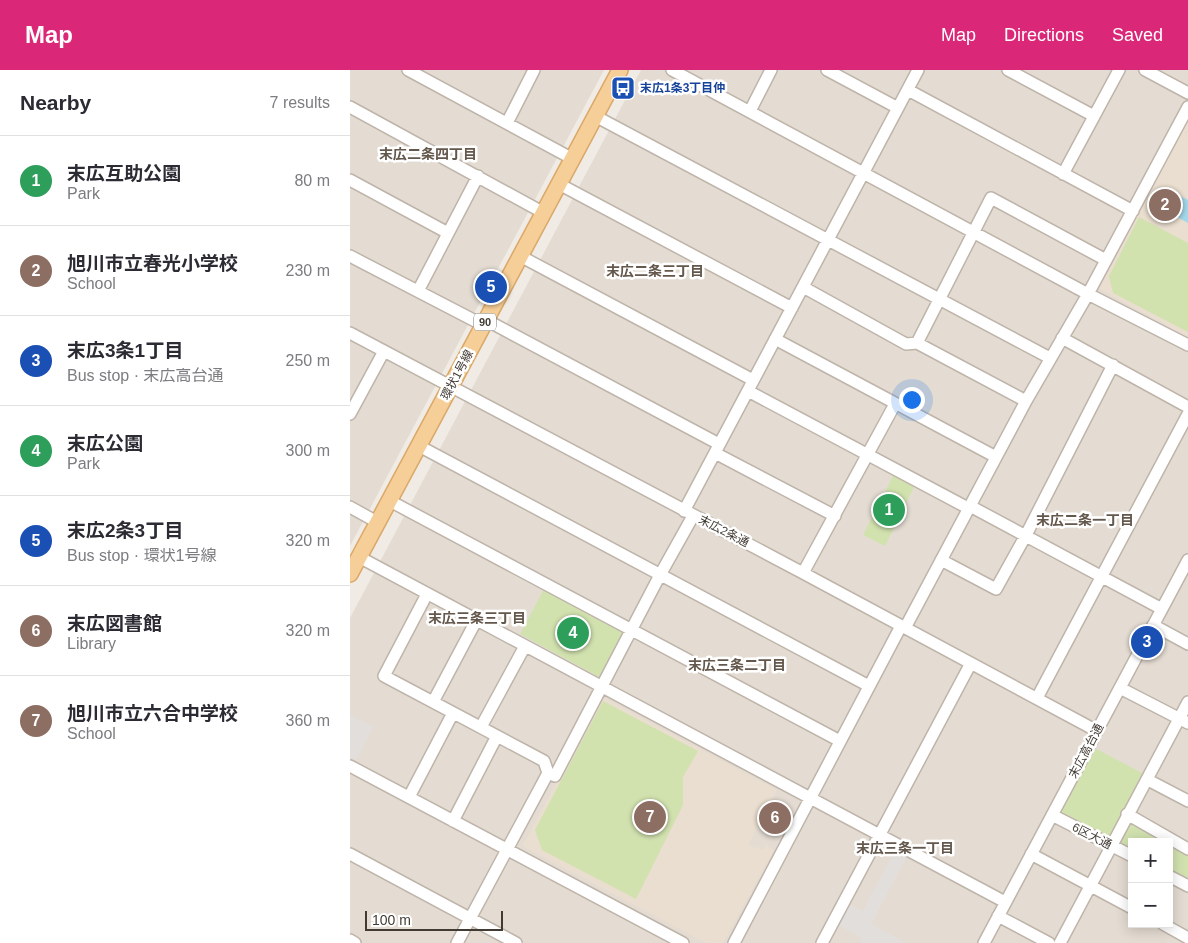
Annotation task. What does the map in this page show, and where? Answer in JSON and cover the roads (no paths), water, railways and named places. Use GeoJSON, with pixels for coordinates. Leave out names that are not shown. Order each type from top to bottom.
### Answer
{"type":"FeatureCollection","features":[{"type":"Feature","properties":{"kind":"main road","name":"環状1号線"},"geometry":{"type":"LineString","coordinates":[[350,574],[620,70]]}},
{"type":"Feature","properties":{"kind":"street"},"geometry":{"type":"LineString","coordinates":[[408,70],[573,159]]}},
{"type":"Feature","properties":{"kind":"street"},"geometry":{"type":"LineString","coordinates":[[507,123],[532,70]]}},
{"type":"Feature","properties":{"kind":"street"},"geometry":{"type":"LineString","coordinates":[[672,70],[1088,294],[1188,345]]}},
{"type":"Feature","properties":{"kind":"street"},"geometry":{"type":"LineString","coordinates":[[750,111],[771,70]]}},
{"type":"Feature","properties":{"kind":"street"},"geometry":{"type":"LineString","coordinates":[[827,70],[898,108]]}},
{"type":"Feature","properties":{"kind":"street"},"geometry":{"type":"LineString","coordinates":[[548,774],[555,776],[602,688],[660,575],[717,448],[918,70]]}},
{"type":"Feature","properties":{"kind":"street"},"geometry":{"type":"LineString","coordinates":[[1008,70],[1094,116]]}},
{"type":"Feature","properties":{"kind":"street"},"geometry":{"type":"LineString","coordinates":[[1063,174],[1119,70]]}},
{"type":"Feature","properties":{"kind":"street"},"geometry":{"type":"LineString","coordinates":[[1145,70],[1188,93]]}},
{"type":"Feature","properties":{"kind":"street"},"geometry":{"type":"LineString","coordinates":[[908,90],[1133,210]]}},
{"type":"Feature","properties":{"kind":"street"},"geometry":{"type":"LineString","coordinates":[[350,107],[544,213]]}},
{"type":"Feature","properties":{"kind":"street"},"geometry":{"type":"LineString","coordinates":[[734,943],[869,686],[941,560],[1050,358],[1088,294],[1188,107]]}},
{"type":"Feature","properties":{"kind":"street"},"geometry":{"type":"LineString","coordinates":[[595,116],[1050,358]]}},
{"type":"Feature","properties":{"kind":"street"},"geometry":{"type":"LineString","coordinates":[[418,291],[478,176]]}},
{"type":"Feature","properties":{"kind":"street"},"geometry":{"type":"LineString","coordinates":[[350,180],[448,233]]}},
{"type":"Feature","properties":{"kind":"street"},"geometry":{"type":"LineString","coordinates":[[559,184],[792,308]]}},
{"type":"Feature","properties":{"kind":"street"},"geometry":{"type":"LineString","coordinates":[[917,342],[991,198],[1106,260]]}},
{"type":"Feature","properties":{"kind":"street"},"geometry":{"type":"LineString","coordinates":[[350,256],[484,323],[717,448],[835,516]]}},
{"type":"Feature","properties":{"kind":"street"},"geometry":{"type":"LineString","coordinates":[[520,256],[868,455],[1026,535],[1162,609]]}},
{"type":"Feature","properties":{"kind":"street"},"geometry":{"type":"LineString","coordinates":[[803,287],[906,344],[917,342],[1026,401]]}},
{"type":"Feature","properties":{"kind":"street","name":"末広2条通"},"geometry":{"type":"LineString","coordinates":[[350,333],[1097,731]]}},
{"type":"Feature","properties":{"kind":"street"},"geometry":{"type":"LineString","coordinates":[[1062,338],[1188,407]]}},
{"type":"Feature","properties":{"kind":"street"},"geometry":{"type":"LineString","coordinates":[[775,339],[996,457]]}},
{"type":"Feature","properties":{"kind":"street"},"geometry":{"type":"LineString","coordinates":[[350,414],[384,351]]}},
{"type":"Feature","properties":{"kind":"street"},"geometry":{"type":"LineString","coordinates":[[941,560],[996,589],[1026,535],[1113,365]]}},
{"type":"Feature","properties":{"kind":"street"},"geometry":{"type":"LineString","coordinates":[[803,573],[895,404]]}},
{"type":"Feature","properties":{"kind":"street"},"geometry":{"type":"LineString","coordinates":[[1037,698],[1188,414]]}},
{"type":"Feature","properties":{"kind":"street"},"geometry":{"type":"LineString","coordinates":[[419,446],[869,686]]}},
{"type":"Feature","properties":{"kind":"street"},"geometry":{"type":"LineString","coordinates":[[390,500],[840,741]]}},
{"type":"Feature","properties":{"kind":"street"},"geometry":{"type":"LineString","coordinates":[[350,507],[377,522]]}},
{"type":"Feature","properties":{"kind":"street"},"geometry":{"type":"LineString","coordinates":[[359,557],[1005,902]]}},
{"type":"Feature","properties":{"kind":"street","name":"末広高台通"},"geometry":{"type":"LineString","coordinates":[[984,943],[1188,561]]}},
{"type":"Feature","properties":{"kind":"street"},"geometry":{"type":"LineString","coordinates":[[427,594],[384,676],[544,761],[548,774],[457,943]]}},
{"type":"Feature","properties":{"kind":"street"},"geometry":{"type":"LineString","coordinates":[[433,702],[476,621]]}},
{"type":"Feature","properties":{"kind":"street"},"geometry":{"type":"LineString","coordinates":[[1153,626],[1188,644]]}},
{"type":"Feature","properties":{"kind":"street"},"geometry":{"type":"LineString","coordinates":[[481,727],[525,646]]}},
{"type":"Feature","properties":{"kind":"street"},"geometry":{"type":"LineString","coordinates":[[822,943],[971,663]]}},
{"type":"Feature","properties":{"kind":"street"},"geometry":{"type":"LineString","coordinates":[[1120,688],[1184,721]]}},
{"type":"Feature","properties":{"kind":"street"},"geometry":{"type":"LineString","coordinates":[[1060,943],[1127,814],[1184,721],[1188,702]]}},
{"type":"Feature","properties":{"kind":"street"},"geometry":{"type":"LineString","coordinates":[[409,797],[453,713]]}},
{"type":"Feature","properties":{"kind":"street"},"geometry":{"type":"LineString","coordinates":[[453,821],[498,736]]}},
{"type":"Feature","properties":{"kind":"street"},"geometry":{"type":"LineString","coordinates":[[350,766],[683,943]]}},
{"type":"Feature","properties":{"kind":"street"},"geometry":{"type":"LineString","coordinates":[[1148,780],[1188,802]]}},
{"type":"Feature","properties":{"kind":"street"},"geometry":{"type":"LineString","coordinates":[[1127,814],[1188,849]]}},
{"type":"Feature","properties":{"kind":"street","name":"6区大通"},"geometry":{"type":"LineString","coordinates":[[1052,815],[1128,854]]}},
{"type":"Feature","properties":{"kind":"street"},"geometry":{"type":"LineString","coordinates":[[350,854],[516,943]]}},
{"type":"Feature","properties":{"kind":"street"},"geometry":{"type":"LineString","coordinates":[[1031,854],[1128,906]]}},
{"type":"Feature","properties":{"kind":"street"},"geometry":{"type":"LineString","coordinates":[[1173,878],[1188,886]]}},
{"type":"Feature","properties":{"kind":"street"},"geometry":{"type":"LineString","coordinates":[[998,916],[1049,943]]}},
{"type":"Feature","properties":{"kind":"street"},"geometry":{"type":"LineString","coordinates":[[1170,928],[1188,938]]}},
{"type":"Feature","properties":{"kind":"street"},"geometry":{"type":"LineString","coordinates":[[350,940],[355,943]]}},
{"type":"Feature","properties":{"kind":"water"},"geometry":{"type":"Polygon","coordinates":[[[1174,193],[1188,200],[1188,223],[1165,210],[1174,193]]]}},
{"type":"Feature","properties":{"kind":"place","name":"末広1条3丁目仲"},"geometry":{"type":"Point","coordinates":[623,88]}},
{"type":"Feature","properties":{"kind":"place","name":"旭川市立春光小学校"},"geometry":{"type":"Point","coordinates":[1165,205]}},
{"type":"Feature","properties":{"kind":"place","name":"末広2条3丁目"},"geometry":{"type":"Point","coordinates":[491,287]}},
{"type":"Feature","properties":{"kind":"place","name":"末広互助公園"},"geometry":{"type":"Point","coordinates":[889,510]}},
{"type":"Feature","properties":{"kind":"place","name":"末広公園"},"geometry":{"type":"Point","coordinates":[573,633]}},
{"type":"Feature","properties":{"kind":"place","name":"末広3条1丁目"},"geometry":{"type":"Point","coordinates":[1147,642]}},
{"type":"Feature","properties":{"kind":"place","name":"旭川市立六合中学校"},"geometry":{"type":"Point","coordinates":[650,817]}},
{"type":"Feature","properties":{"kind":"place","name":"末広図書館"},"geometry":{"type":"Point","coordinates":[775,818]}},
{"type":"Feature","properties":{"kind":"district","name":"末広二条四丁目"},"geometry":{"type":"Point","coordinates":[428,154]}},
{"type":"Feature","properties":{"kind":"district","name":"末広二条三丁目"},"geometry":{"type":"Point","coordinates":[655,271]}},
{"type":"Feature","properties":{"kind":"district","name":"末広二条一丁目"},"geometry":{"type":"Point","coordinates":[1085,520]}},
{"type":"Feature","properties":{"kind":"district","name":"末広三条三丁目"},"geometry":{"type":"Point","coordinates":[477,618]}},
{"type":"Feature","properties":{"kind":"district","name":"末広三条二丁目"},"geometry":{"type":"Point","coordinates":[737,665]}},
{"type":"Feature","properties":{"kind":"district","name":"末広三条一丁目"},"geometry":{"type":"Point","coordinates":[905,848]}}]}
